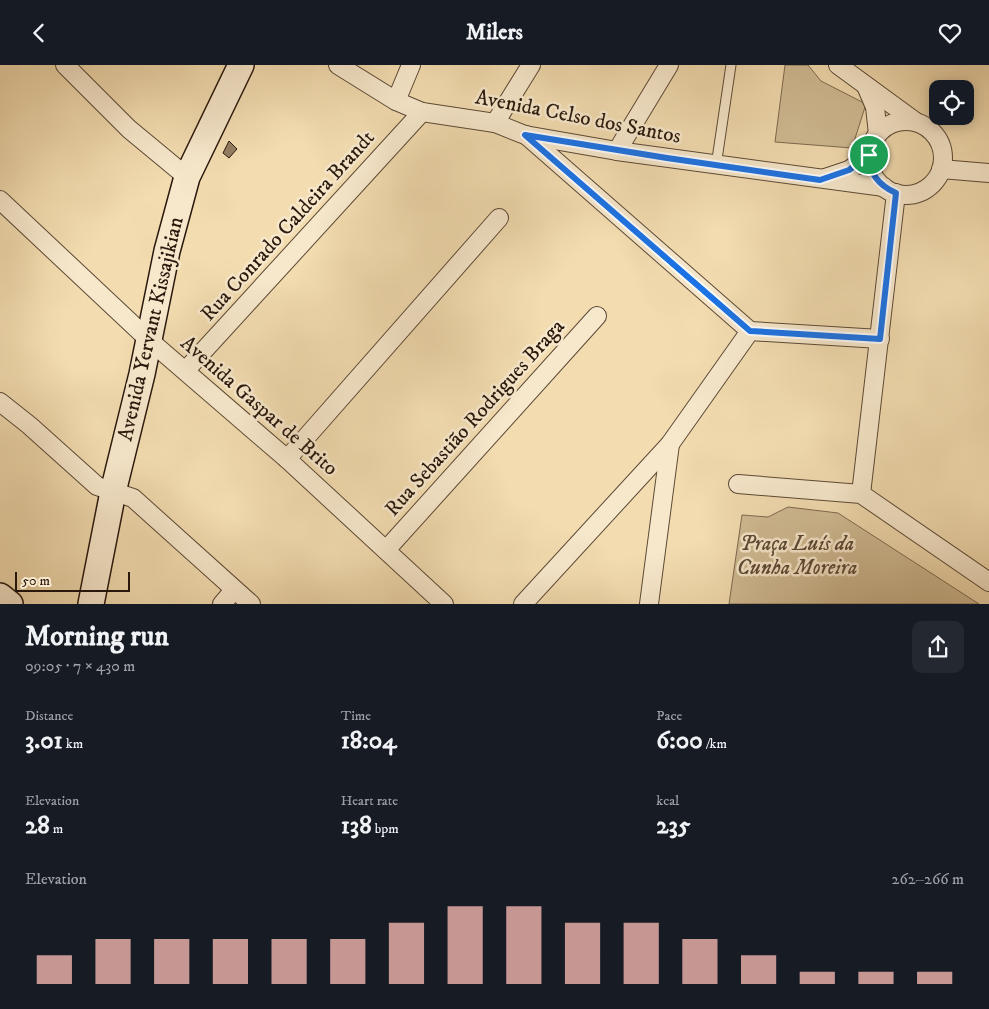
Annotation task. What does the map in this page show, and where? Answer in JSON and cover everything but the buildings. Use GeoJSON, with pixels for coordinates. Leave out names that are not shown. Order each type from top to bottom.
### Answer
{"type":"FeatureCollection","features":[{"type":"Feature","properties":{"kind":"main road","name":"Avenida Yervant Kissajikian"},"geometry":{"type":"LineString","coordinates":[[91,604],[167,251],[187,177],[241,65]]}},
{"type":"Feature","properties":{"kind":"main road"},"geometry":{"type":"LineString","coordinates":[[0,597],[10,604]]}},
{"type":"Feature","properties":{"kind":"street"},"geometry":{"type":"LineString","coordinates":[[65,65],[129,129],[187,177]]}},
{"type":"Feature","properties":{"kind":"street","name":"Avenida Celso dos Santos"},"geometry":{"type":"LineString","coordinates":[[338,65],[396,101],[422,113],[496,123],[525,135],[617,151],[890,190]]}},
{"type":"Feature","properties":{"kind":"street"},"geometry":{"type":"LineString","coordinates":[[396,101],[411,65]]}},
{"type":"Feature","properties":{"kind":"street"},"geometry":{"type":"LineString","coordinates":[[496,123],[531,65]]}},
{"type":"Feature","properties":{"kind":"street"},"geometry":{"type":"LineString","coordinates":[[617,151],[669,65]]}},
{"type":"Feature","properties":{"kind":"street"},"geometry":{"type":"LineString","coordinates":[[838,65],[917,123],[925,126],[938,141],[942,150],[941,169],[931,185],[923,190],[905,195],[890,190],[875,178],[869,155],[878,134],[888,125],[897,122],[917,123]]}},
{"type":"Feature","properties":{"kind":"street"},"geometry":{"type":"LineString","coordinates":[[865,86],[875,107],[878,134]]}},
{"type":"Feature","properties":{"kind":"street","name":"Rua Conrado Caldeira Brandt"},"geometry":{"type":"LineString","coordinates":[[186,370],[422,113]]}},
{"type":"Feature","properties":{"kind":"street"},"geometry":{"type":"LineString","coordinates":[[525,135],[750,331],[880,339]]}},
{"type":"Feature","properties":{"kind":"street","name":"Avenida Celso dos Santos"},"geometry":{"type":"LineString","coordinates":[[820,180],[849,170],[869,155]]}},
{"type":"Feature","properties":{"kind":"street"},"geometry":{"type":"LineString","coordinates":[[941,169],[989,173]]}},
{"type":"Feature","properties":{"kind":"street"},"geometry":{"type":"LineString","coordinates":[[861,494],[880,339],[890,190]]}},
{"type":"Feature","properties":{"kind":"street","name":"Avenida Gaspar de Brito"},"geometry":{"type":"LineString","coordinates":[[0,200],[149,340],[287,459],[444,604]]}},
{"type":"Feature","properties":{"kind":"street"},"geometry":{"type":"LineString","coordinates":[[287,459],[499,218]]}},
{"type":"Feature","properties":{"kind":"street","name":"Rua Sebastião Rodrigues Braga"},"geometry":{"type":"LineString","coordinates":[[386,550],[598,316]]}},
{"type":"Feature","properties":{"kind":"street"},"geometry":{"type":"LineString","coordinates":[[523,604],[670,444],[750,331]]}},
{"type":"Feature","properties":{"kind":"street"},"geometry":{"type":"LineString","coordinates":[[0,402],[29,425],[97,486],[133,498],[251,604]]}},
{"type":"Feature","properties":{"kind":"street"},"geometry":{"type":"LineString","coordinates":[[649,604],[670,444]]}},
{"type":"Feature","properties":{"kind":"street"},"geometry":{"type":"LineString","coordinates":[[738,484],[861,494],[989,582]]}},
{"type":"Feature","properties":{"kind":"street"},"geometry":{"type":"LineString","coordinates":[[222,604],[234,590]]}},
{"type":"Feature","properties":{"kind":"lane"},"geometry":{"type":"LineString","coordinates":[[716,166],[731,65]]}},
{"type":"Feature","properties":{"kind":"green space"},"geometry":{"type":"Polygon","coordinates":[[[785,65],[808,65],[821,81],[866,104],[852,148],[775,142],[785,65]]]}},
{"type":"Feature","properties":{"kind":"green space","name":"Praça Luís da Cunha Moreira"},"geometry":{"type":"Polygon","coordinates":[[[788,507],[838,513],[979,604],[729,604],[742,515],[768,517],[788,507]]]}},
{"type":"Feature","properties":{"kind":"route"},"geometry":{"type":"LineString","coordinates":[[525,135],[617,151],[820,180],[849,170],[869,155],[875,178],[884,187],[896,193],[880,339],[750,331],[525,135]]}}]}
